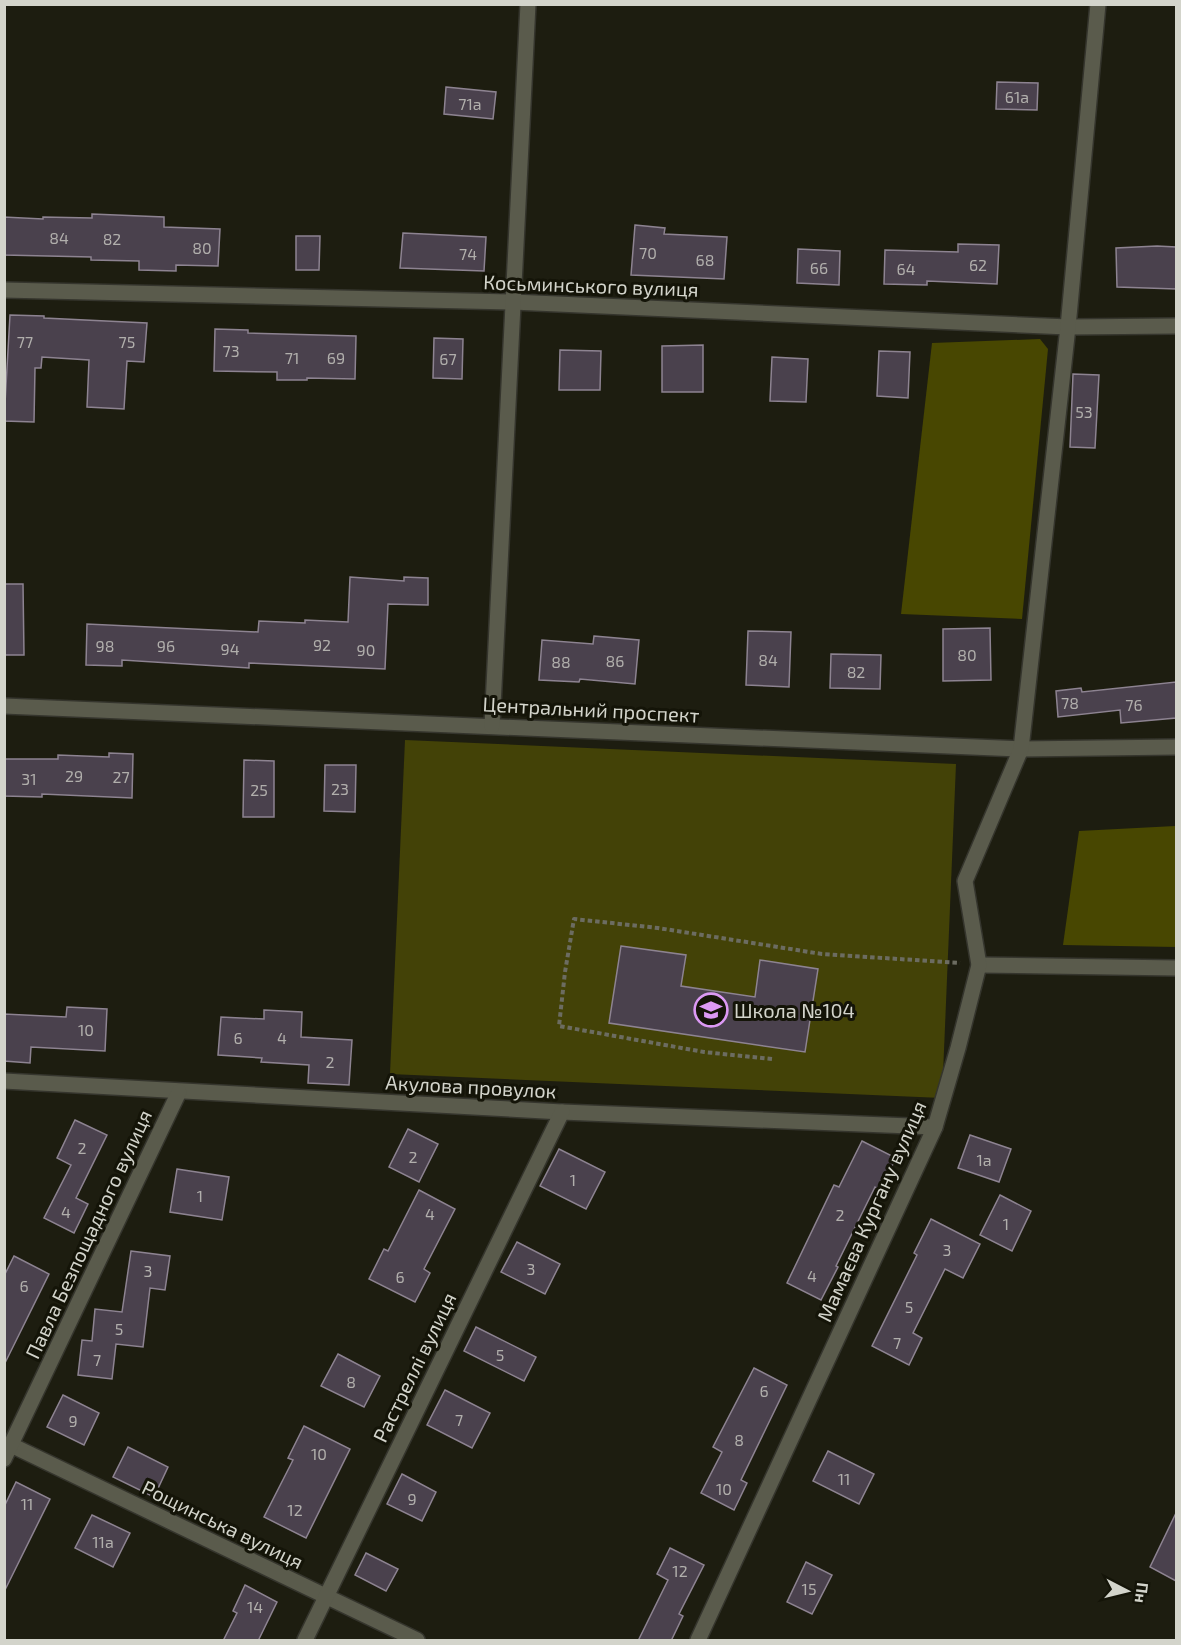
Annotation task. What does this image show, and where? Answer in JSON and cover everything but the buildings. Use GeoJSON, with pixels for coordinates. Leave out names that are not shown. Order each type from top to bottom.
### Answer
{"type":"FeatureCollection","features":[{"type":"Feature","properties":{"kind":"street"},"geometry":{"type":"LineString","coordinates":[[492,726],[528,4]]}},
{"type":"Feature","properties":{"kind":"street","name":"Мамаєва Кургану вулиця"},"geometry":{"type":"LineString","coordinates":[[698,1641],[935,1127],[979,964],[965,881],[1021,749],[1068,327],[1098,4]]}},
{"type":"Feature","properties":{"kind":"street","name":"Косьминського вулиця"},"geometry":{"type":"LineString","coordinates":[[4,290],[513,302],[1068,327],[1176,326]]}},
{"type":"Feature","properties":{"kind":"street","name":"Центральний проспект"},"geometry":{"type":"LineString","coordinates":[[4,706],[1021,749],[1176,747]]}},
{"type":"Feature","properties":{"kind":"street"},"geometry":{"type":"LineString","coordinates":[[979,964],[1176,968]]}},
{"type":"Feature","properties":{"kind":"street","name":"Акулова провулок"},"geometry":{"type":"LineString","coordinates":[[4,1081],[562,1112],[935,1127]]}},
{"type":"Feature","properties":{"kind":"street","name":"Павла Безпощадного вулиця"},"geometry":{"type":"LineString","coordinates":[[8,1452],[179,1092]]}},
{"type":"Feature","properties":{"kind":"street","name":"Растреллі вулиця"},"geometry":{"type":"LineString","coordinates":[[305,1641],[562,1112]]}},
{"type":"Feature","properties":{"kind":"street","name":"Рощинська вулиця"},"geometry":{"type":"LineString","coordinates":[[8,1452],[417,1641]]}},
{"type":"Feature","properties":{"kind":"path"},"geometry":{"type":"LineString","coordinates":[[772,1059],[704,1052],[560,1026],[565,972],[574,919],[658,928],[822,954],[979,964]]}},
{"type":"Feature","properties":{"kind":"shaded area"},"geometry":{"type":"Polygon","coordinates":[[[1040,339],[1048,349],[1022,619],[901,614],[932,343],[1040,339]]]}},
{"type":"Feature","properties":{"kind":"shaded area"},"geometry":{"type":"Polygon","coordinates":[[[405,740],[956,764],[942,1098],[390,1074],[405,740]]]}},
{"type":"Feature","properties":{"kind":"shaded area"},"geometry":{"type":"Polygon","coordinates":[[[1175,826],[1176,947],[1063,945],[1079,831],[1175,826]]]}},
{"type":"Feature","properties":{"kind":"place","name":"Школа №104"},"geometry":{"type":"Point","coordinates":[711,1010]}}]}
